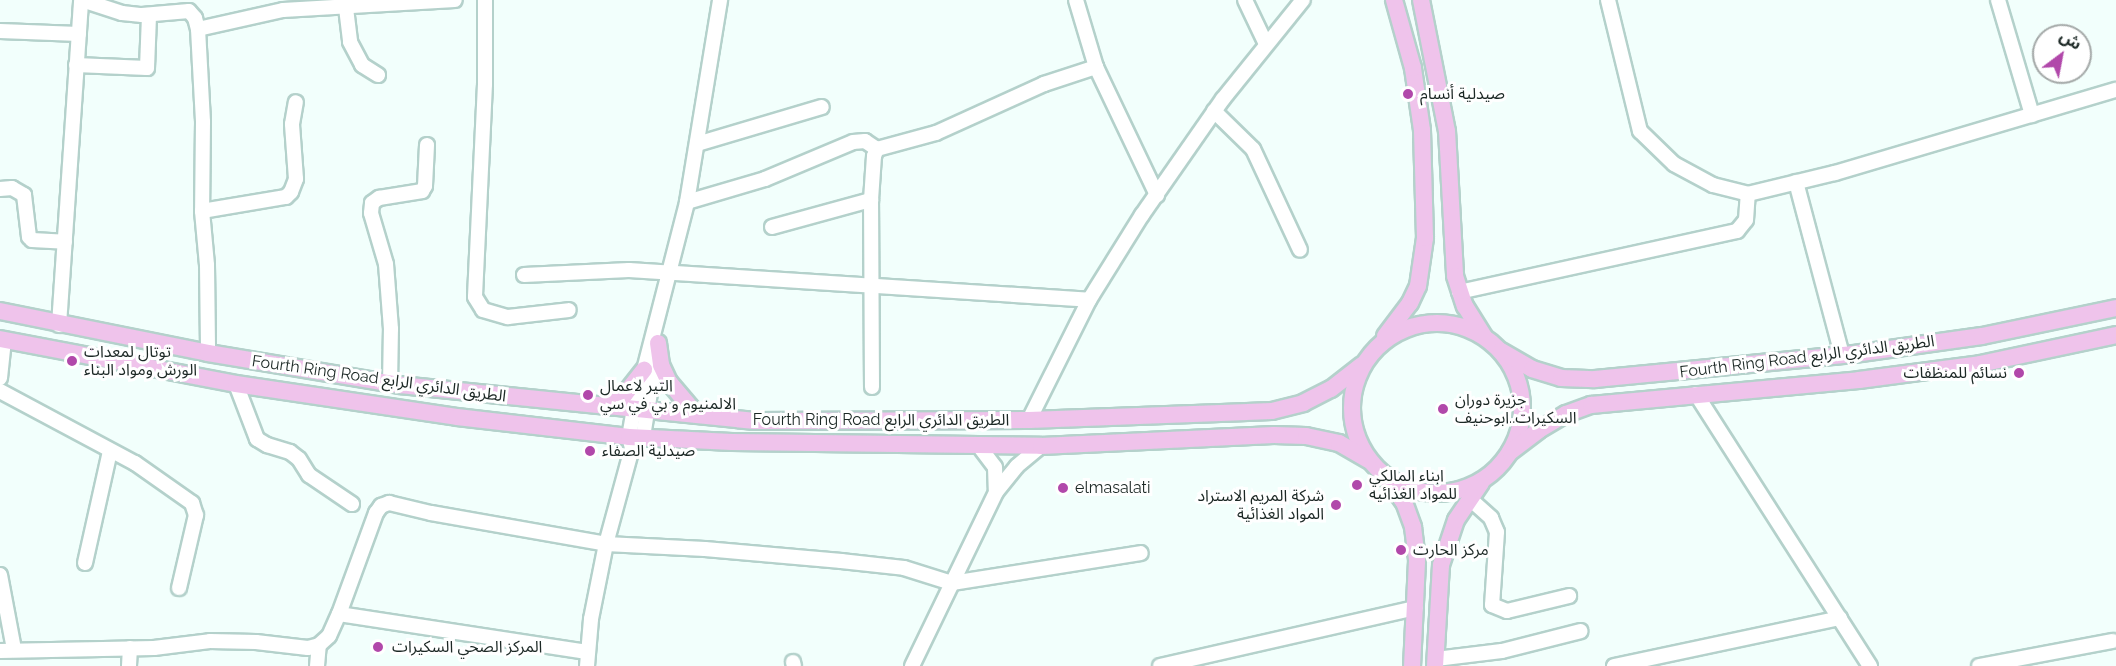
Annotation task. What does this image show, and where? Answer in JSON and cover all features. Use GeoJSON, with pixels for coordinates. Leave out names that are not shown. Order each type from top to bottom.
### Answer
{"type":"FeatureCollection","features":[{"type":"Feature","properties":{"kind":"main road"},"geometry":{"type":"LineString","coordinates":[[1394,0],[1413,68],[1422,130],[1425,238],[1418,286],[1410,303],[1362,365],[1354,383],[1351,413],[1358,442],[1368,459],[1404,502],[1413,527],[1417,561],[1412,666]]}},
{"type":"Feature","properties":{"kind":"main road"},"geometry":{"type":"LineString","coordinates":[[1421,0],[1447,131],[1454,265],[1459,292],[1485,337]]}},
{"type":"Feature","properties":{"kind":"main road","name":"Fourth Ring Road الطريق الدائري الرابع"},"geometry":{"type":"LineString","coordinates":[[1501,351],[1532,369],[1561,378],[1595,379],[1842,355],[1982,336],[2116,308]]}},
{"type":"Feature","properties":{"kind":"main road","name":"Fourth Ring Road الطريق الدائري الرابع"},"geometry":{"type":"LineString","coordinates":[[0,311],[59,325],[208,353],[390,384],[755,421],[1029,420],[1272,411],[1303,403],[1331,390],[1362,365]]}},
{"type":"Feature","properties":{"kind":"main road"},"geometry":{"type":"LineString","coordinates":[[1380,342],[1396,332],[1431,322],[1468,328],[1485,337],[1501,351],[1513,369],[1522,400],[1519,432],[1510,452],[1469,498],[1448,540],[1441,565],[1436,663]]}},
{"type":"Feature","properties":{"kind":"main road"},"geometry":{"type":"LineString","coordinates":[[1510,452],[1539,430],[1566,414],[1591,405],[1859,380],[1980,364],[2116,334]]}},
{"type":"Feature","properties":{"kind":"main road","name":"Fourth Ring Road الطريق الدائري الرابع"},"geometry":{"type":"LineString","coordinates":[[2,340],[236,384],[634,441],[1041,446],[1274,435],[1306,436],[1339,443],[1368,459]]}},
{"type":"Feature","properties":{"kind":"main road"},"geometry":{"type":"LineString","coordinates":[[658,343],[661,365],[669,382],[697,415]]}},
{"type":"Feature","properties":{"kind":"main road"},"geometry":{"type":"LineString","coordinates":[[609,407],[625,394],[644,370]]}},
{"type":"Feature","properties":{"kind":"main road"},"geometry":{"type":"LineString","coordinates":[[1382,474],[1401,485],[1421,492],[1443,493],[1464,489],[1484,480]]}},
{"type":"Feature","properties":{"kind":"street"},"geometry":{"type":"LineString","coordinates":[[59,325],[81,0],[122,13],[149,15],[189,11],[198,29],[203,122],[202,211],[207,266],[208,353]]}},
{"type":"Feature","properties":{"kind":"street"},"geometry":{"type":"LineString","coordinates":[[198,29],[283,5],[346,8],[454,0]]}},
{"type":"Feature","properties":{"kind":"street"},"geometry":{"type":"LineString","coordinates":[[485,0],[484,84],[475,297],[483,310],[508,317],[569,310]]}},
{"type":"Feature","properties":{"kind":"street"},"geometry":{"type":"LineString","coordinates":[[640,410],[644,370],[687,202],[720,0]]}},
{"type":"Feature","properties":{"kind":"street"},"geometry":{"type":"LineString","coordinates":[[1076,0],[1096,67],[1156,195]]}},
{"type":"Feature","properties":{"kind":"street"},"geometry":{"type":"LineString","coordinates":[[1245,0],[1266,44]]}},
{"type":"Feature","properties":{"kind":"street"},"geometry":{"type":"LineString","coordinates":[[1029,420],[1089,300],[1156,195],[1214,111],[1302,0]]}},
{"type":"Feature","properties":{"kind":"street"},"geometry":{"type":"LineString","coordinates":[[1608,0],[1640,131],[1674,164],[1713,185],[1748,194],[2032,116],[2116,90]]}},
{"type":"Feature","properties":{"kind":"street"},"geometry":{"type":"LineString","coordinates":[[1998,0],[2032,116]]}},
{"type":"Feature","properties":{"kind":"street"},"geometry":{"type":"LineString","coordinates":[[346,8],[350,42],[362,65],[378,75]]}},
{"type":"Feature","properties":{"kind":"street"},"geometry":{"type":"LineString","coordinates":[[76,65],[147,68],[149,15]]}},
{"type":"Feature","properties":{"kind":"street"},"geometry":{"type":"LineString","coordinates":[[0,31],[79,34]]}},
{"type":"Feature","properties":{"kind":"street"},"geometry":{"type":"LineString","coordinates":[[687,202],[765,179],[853,142],[865,141],[877,149],[936,133],[1044,84],[1096,67]]}},
{"type":"Feature","properties":{"kind":"street"},"geometry":{"type":"LineString","coordinates":[[202,211],[286,197],[291,192],[296,179],[292,133],[296,102]]}},
{"type":"Feature","properties":{"kind":"street"},"geometry":{"type":"LineString","coordinates":[[697,144],[822,107]]}},
{"type":"Feature","properties":{"kind":"street"},"geometry":{"type":"LineString","coordinates":[[1214,111],[1252,149],[1300,250]]}},
{"type":"Feature","properties":{"kind":"street"},"geometry":{"type":"LineString","coordinates":[[390,384],[391,329],[386,264],[370,213],[372,204],[379,198],[422,191],[426,186],[427,145]]}},
{"type":"Feature","properties":{"kind":"street"},"geometry":{"type":"LineString","coordinates":[[872,387],[871,200],[874,156],[877,149]]}},
{"type":"Feature","properties":{"kind":"street"},"geometry":{"type":"LineString","coordinates":[[1796,182],[1842,355]]}},
{"type":"Feature","properties":{"kind":"street"},"geometry":{"type":"LineString","coordinates":[[0,189],[12,188],[24,195],[29,237],[32,240],[65,242]]}},
{"type":"Feature","properties":{"kind":"street"},"geometry":{"type":"LineString","coordinates":[[1459,292],[1737,231],[1746,220],[1748,194]]}},
{"type":"Feature","properties":{"kind":"street"},"geometry":{"type":"LineString","coordinates":[[772,227],[871,200]]}},
{"type":"Feature","properties":{"kind":"street"},"geometry":{"type":"LineString","coordinates":[[524,275],[629,270],[1089,300]]}},
{"type":"Feature","properties":{"kind":"street"},"geometry":{"type":"LineString","coordinates":[[587,666],[587,652],[606,544],[658,343],[658,321]]}},
{"type":"Feature","properties":{"kind":"street"},"geometry":{"type":"LineString","coordinates":[[0,378],[2,340]]}},
{"type":"Feature","properties":{"kind":"street"},"geometry":{"type":"LineString","coordinates":[[236,384],[257,439],[267,445],[290,452],[299,459],[309,475],[352,504]]}},
{"type":"Feature","properties":{"kind":"street"},"geometry":{"type":"LineString","coordinates":[[0,391],[135,463],[188,500],[195,508],[179,588]]}},
{"type":"Feature","properties":{"kind":"street"},"geometry":{"type":"LineString","coordinates":[[1696,394],[1870,666]]}},
{"type":"Feature","properties":{"kind":"street"},"geometry":{"type":"LineString","coordinates":[[980,446],[995,467],[996,492]]}},
{"type":"Feature","properties":{"kind":"street"},"geometry":{"type":"LineString","coordinates":[[912,666],[996,492],[1017,466],[1041,446]]}},
{"type":"Feature","properties":{"kind":"street"},"geometry":{"type":"LineString","coordinates":[[85,563],[110,451]]}},
{"type":"Feature","properties":{"kind":"street"},"geometry":{"type":"LineString","coordinates":[[1469,498],[1491,519],[1497,532],[1492,605],[1507,611],[1569,596]]}},
{"type":"Feature","properties":{"kind":"street"},"geometry":{"type":"LineString","coordinates":[[0,575],[7,650],[130,648],[210,640],[308,648],[319,645],[329,636],[339,615],[376,513],[381,506],[389,503],[431,513],[606,544],[705,549],[904,568],[952,583],[1141,553]]}},
{"type":"Feature","properties":{"kind":"street"},"geometry":{"type":"LineString","coordinates":[[1160,666],[1415,608]]}},
{"type":"Feature","properties":{"kind":"street"},"geometry":{"type":"LineString","coordinates":[[339,615],[587,652]]}},
{"type":"Feature","properties":{"kind":"street"},"geometry":{"type":"LineString","coordinates":[[1614,666],[1840,618]]}},
{"type":"Feature","properties":{"kind":"street"},"geometry":{"type":"LineString","coordinates":[[1436,663],[1502,651],[1581,631]]}},
{"type":"Feature","properties":{"kind":"street"},"geometry":{"type":"LineString","coordinates":[[1979,666],[2113,641]]}},
{"type":"Feature","properties":{"kind":"street"},"geometry":{"type":"LineString","coordinates":[[317,666],[319,645]]}},
{"type":"Feature","properties":{"kind":"street"},"geometry":{"type":"LineString","coordinates":[[129,666],[130,648]]}},
{"type":"Feature","properties":{"kind":"place","name":"صيدلية أنسام"},"geometry":{"type":"Point","coordinates":[1408,94]}},
{"type":"Feature","properties":{"kind":"place","name":"توتال لمعدات الورش ومواد البناء"},"geometry":{"type":"Point","coordinates":[72,361]}},
{"type":"Feature","properties":{"kind":"place","name":"نسائم للمنظفات"},"geometry":{"type":"Point","coordinates":[2019,373]}},
{"type":"Feature","properties":{"kind":"place","name":"التير لاعمال الالمنيوم و بي في سي"},"geometry":{"type":"Point","coordinates":[588,395]}},
{"type":"Feature","properties":{"kind":"place","name":"جزيرة دوران السكيرات..ابوحنيف"},"geometry":{"type":"Point","coordinates":[1443,409]}},
{"type":"Feature","properties":{"kind":"place","name":"صيدلية الصفاء"},"geometry":{"type":"Point","coordinates":[590,451]}},
{"type":"Feature","properties":{"kind":"place","name":"ابناء المالكي للمواد الغذائيه"},"geometry":{"type":"Point","coordinates":[1357,485]}},
{"type":"Feature","properties":{"kind":"place","name":"elmasalati"},"geometry":{"type":"Point","coordinates":[1063,488]}},
{"type":"Feature","properties":{"kind":"place","name":"شركة المريم الاستراد المواد الغذائية"},"geometry":{"type":"Point","coordinates":[1336,505]}},
{"type":"Feature","properties":{"kind":"place","name":"مركز الحارت"},"geometry":{"type":"Point","coordinates":[1401,550]}},
{"type":"Feature","properties":{"kind":"place","name":"المركز الصحي السكيرات"},"geometry":{"type":"Point","coordinates":[378,647]}}]}
